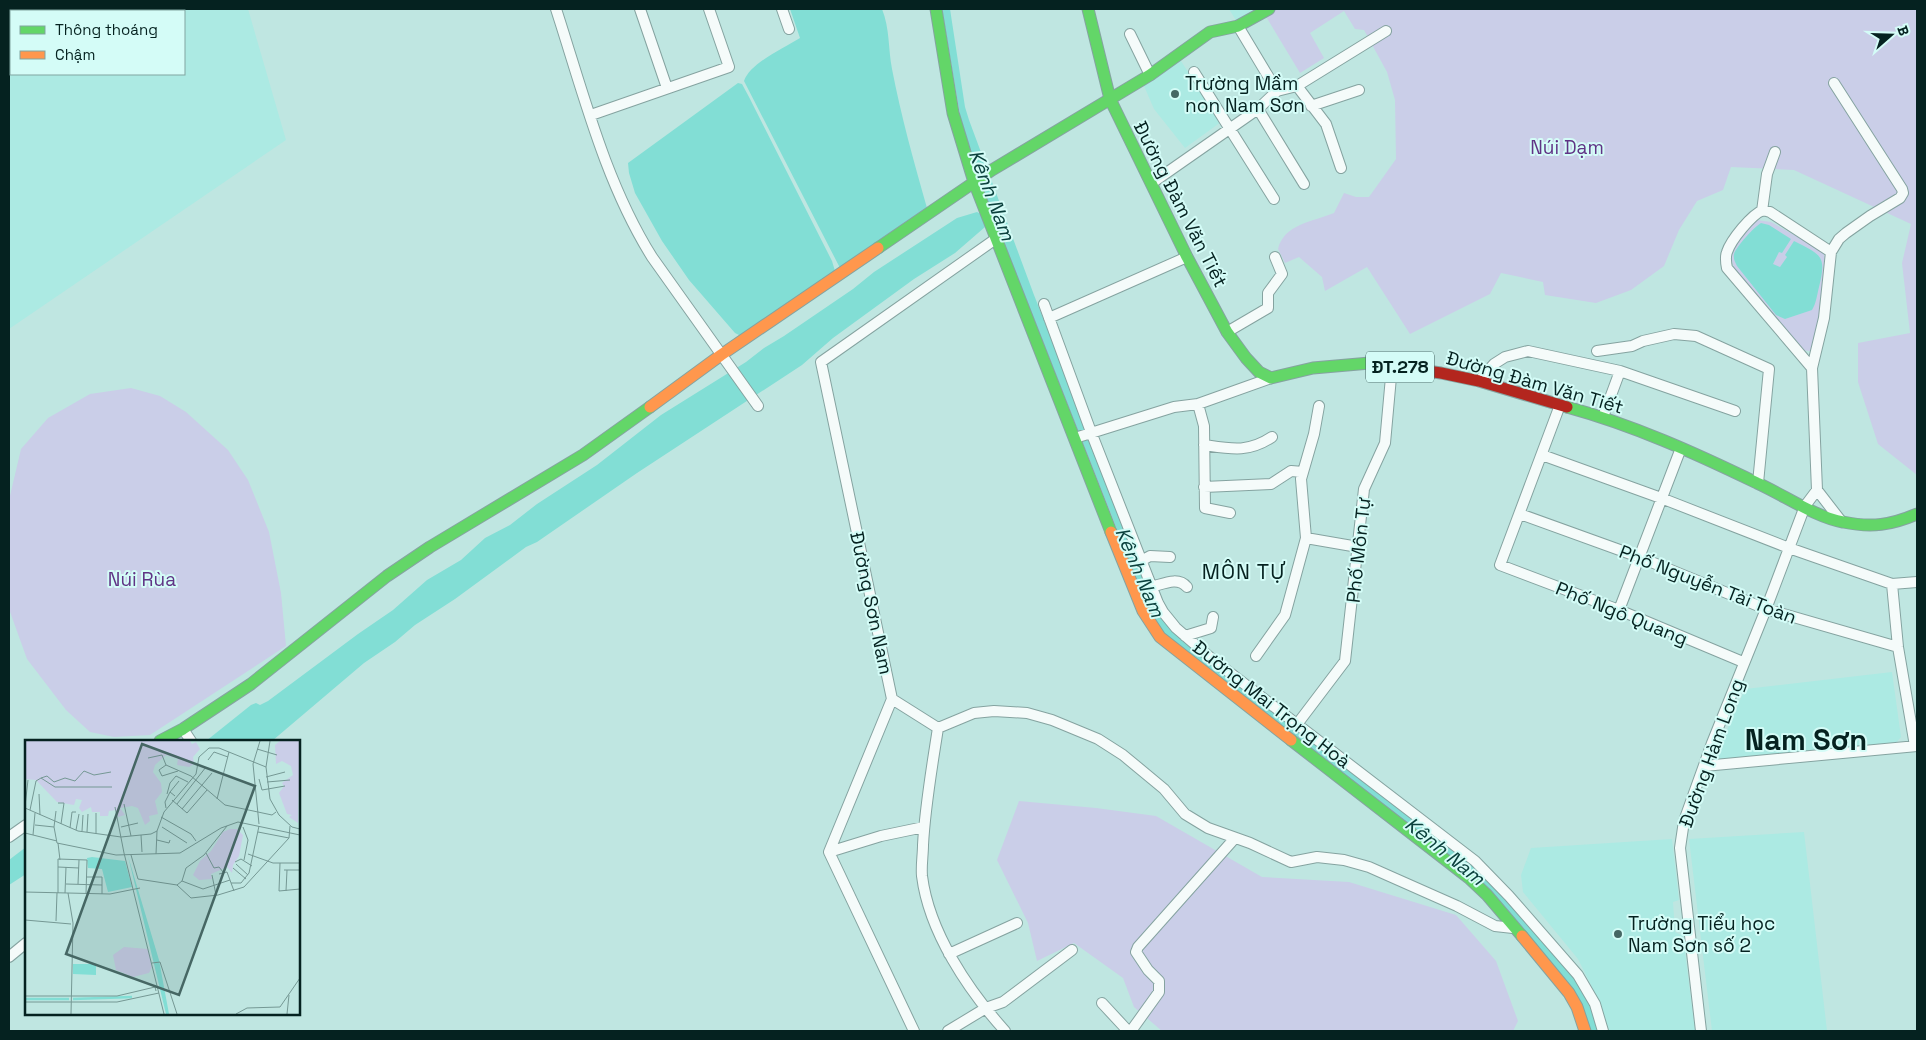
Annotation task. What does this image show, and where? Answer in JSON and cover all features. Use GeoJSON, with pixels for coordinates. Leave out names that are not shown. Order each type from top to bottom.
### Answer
{"type":"FeatureCollection","features":[{"type":"Feature","properties":{"kind":"street"},"geometry":{"type":"LineString","coordinates":[[556,9],[613,180],[637,234],[758,406]]}},
{"type":"Feature","properties":{"kind":"street"},"geometry":{"type":"LineString","coordinates":[[640,9],[667,88]]}},
{"type":"Feature","properties":{"kind":"street"},"geometry":{"type":"LineString","coordinates":[[591,115],[729,67],[709,9]]}},
{"type":"Feature","properties":{"kind":"street"},"geometry":{"type":"LineString","coordinates":[[782,9],[789,29]]}},
{"type":"Feature","properties":{"kind":"street"},"geometry":{"type":"LineString","coordinates":[[936,9],[953,113],[974,182],[1139,601],[1157,634],[1168,645],[1365,799],[1457,867],[1480,887],[1569,993],[1577,1007],[1585,1031]]}},
{"type":"Feature","properties":{"kind":"street","name":"Đường Đàm Văn Tiết"},"geometry":{"type":"LineString","coordinates":[[1088,9],[1110,99],[1187,257],[1227,332],[1259,372],[1271,378],[1313,368],[1346,364],[1370,364],[1441,373],[1479,381],[1603,418],[1662,439],[1820,514],[1842,522],[1877,526],[1903,520],[1917,514]]}},
{"type":"Feature","properties":{"kind":"street"},"geometry":{"type":"LineString","coordinates":[[162,740],[183,729],[251,684],[387,576],[438,542],[584,455],[992,170],[1150,75],[1210,32],[1238,26],[1268,9]]}},
{"type":"Feature","properties":{"kind":"street"},"geometry":{"type":"LineString","coordinates":[[1238,26],[1277,91]]}},
{"type":"Feature","properties":{"kind":"street"},"geometry":{"type":"LineString","coordinates":[[1152,183],[1258,109],[1277,91],[1297,86],[1386,31]]}},
{"type":"Feature","properties":{"kind":"street"},"geometry":{"type":"LineString","coordinates":[[1130,34],[1150,75]]}},
{"type":"Feature","properties":{"kind":"street"},"geometry":{"type":"LineString","coordinates":[[1194,72],[1274,199]]}},
{"type":"Feature","properties":{"kind":"street"},"geometry":{"type":"LineString","coordinates":[[1834,83],[1903,193],[1900,198],[1846,233],[1831,252],[1824,318],[1812,368],[1817,490],[1842,522]]}},
{"type":"Feature","properties":{"kind":"street"},"geometry":{"type":"LineString","coordinates":[[1297,86],[1326,124],[1340,168]]}},
{"type":"Feature","properties":{"kind":"street"},"geometry":{"type":"LineString","coordinates":[[1311,106],[1359,90]]}},
{"type":"Feature","properties":{"kind":"street"},"geometry":{"type":"LineString","coordinates":[[1258,109],[1304,184]]}},
{"type":"Feature","properties":{"kind":"street"},"geometry":{"type":"LineString","coordinates":[[1762,211],[1767,174],[1775,152]]}},
{"type":"Feature","properties":{"kind":"street"},"geometry":{"type":"LineString","coordinates":[[1812,368],[1727,268],[1726,257],[1730,246],[1752,218],[1762,211],[1770,212],[1831,252]]}},
{"type":"Feature","properties":{"kind":"street","name":"Đường Sơn Nam"},"geometry":{"type":"LineString","coordinates":[[829,852],[892,699],[820,362],[997,238]]}},
{"type":"Feature","properties":{"kind":"street"},"geometry":{"type":"LineString","coordinates":[[1049,318],[1187,257]]}},
{"type":"Feature","properties":{"kind":"street"},"geometry":{"type":"LineString","coordinates":[[1227,332],[1268,308],[1268,293],[1282,274],[1274,257]]}},
{"type":"Feature","properties":{"kind":"street","name":"Đường Mai Trọng Hoà"},"geometry":{"type":"LineString","coordinates":[[1044,304],[1091,432],[1151,587],[1163,612],[1185,636],[1475,861],[1578,975],[1595,1004],[1603,1031]]}},
{"type":"Feature","properties":{"kind":"street"},"geometry":{"type":"LineString","coordinates":[[1597,351],[1632,346],[1643,341],[1674,334],[1696,336],[1769,369],[1758,483]]}},
{"type":"Feature","properties":{"kind":"street"},"geometry":{"type":"LineString","coordinates":[[1479,381],[1494,364],[1505,357],[1528,351],[1620,371],[1736,411]]}},
{"type":"Feature","properties":{"kind":"street","name":"Phố Môn Tự"},"geometry":{"type":"LineString","coordinates":[[1298,723],[1345,662],[1364,489],[1385,443],[1392,366]]}},
{"type":"Feature","properties":{"kind":"street"},"geometry":{"type":"LineString","coordinates":[[1603,418],[1620,371]]}},
{"type":"Feature","properties":{"kind":"street"},"geometry":{"type":"LineString","coordinates":[[1075,438],[1174,406],[1198,404],[1271,378]]}},
{"type":"Feature","properties":{"kind":"street"},"geometry":{"type":"LineString","coordinates":[[1198,404],[1204,426],[1205,508],[1230,512]]}},
{"type":"Feature","properties":{"kind":"street"},"geometry":{"type":"LineString","coordinates":[[1520,514],[1560,405]]}},
{"type":"Feature","properties":{"kind":"street"},"geometry":{"type":"LineString","coordinates":[[1256,656],[1285,615],[1306,538],[1301,479],[1314,434],[1319,406]]}},
{"type":"Feature","properties":{"kind":"street"},"geometry":{"type":"LineString","coordinates":[[1204,445],[1246,449],[1259,446],[1272,437]]}},
{"type":"Feature","properties":{"kind":"street"},"geometry":{"type":"LineString","coordinates":[[1619,610],[1681,448]]}},
{"type":"Feature","properties":{"kind":"street"},"geometry":{"type":"LineString","coordinates":[[1542,455],[1661,498],[1788,548],[1892,584],[1917,582]]}},
{"type":"Feature","properties":{"kind":"street"},"geometry":{"type":"LineString","coordinates":[[1204,486],[1271,484],[1292,471],[1303,472]]}},
{"type":"Feature","properties":{"kind":"street","name":"Đường Hàm Long"},"geometry":{"type":"LineString","coordinates":[[1702,1031],[1680,848],[1684,821],[1788,548],[1805,506],[1817,490]]}},
{"type":"Feature","properties":{"kind":"street","name":"Phố Nguyễn Tài Toàn"},"geometry":{"type":"LineString","coordinates":[[1520,514],[1639,557],[1766,609],[1898,648]]}},
{"type":"Feature","properties":{"kind":"street","name":"Phố Ngô Quang"},"geometry":{"type":"LineString","coordinates":[[1520,514],[1500,565],[1619,610],[1744,662]]}},
{"type":"Feature","properties":{"kind":"street"},"geometry":{"type":"LineString","coordinates":[[1306,538],[1358,547]]}},
{"type":"Feature","properties":{"kind":"street"},"geometry":{"type":"LineString","coordinates":[[1141,561],[1150,556],[1170,557]]}},
{"type":"Feature","properties":{"kind":"street"},"geometry":{"type":"LineString","coordinates":[[1151,587],[1177,581],[1183,582],[1187,587]]}},
{"type":"Feature","properties":{"kind":"street"},"geometry":{"type":"LineString","coordinates":[[1704,766],[1916,746],[1898,648],[1892,584]]}},
{"type":"Feature","properties":{"kind":"street"},"geometry":{"type":"LineString","coordinates":[[1185,636],[1211,628],[1213,617]]}},
{"type":"Feature","properties":{"kind":"street"},"geometry":{"type":"LineString","coordinates":[[892,699],[938,728]]}},
{"type":"Feature","properties":{"kind":"street"},"geometry":{"type":"LineString","coordinates":[[938,728],[974,713],[994,711],[1027,713],[1052,720],[1098,739],[1123,755],[1164,788],[1185,814],[1208,828],[1291,862],[1317,858],[1344,860],[1369,867],[1456,906],[1495,926],[1514,928]]}},
{"type":"Feature","properties":{"kind":"street"},"geometry":{"type":"LineString","coordinates":[[938,728],[924,828],[922,874],[926,897],[934,921],[949,954],[986,1008],[1005,1031]]}},
{"type":"Feature","properties":{"kind":"street"},"geometry":{"type":"LineString","coordinates":[[183,729],[190,740]]}},
{"type":"Feature","properties":{"kind":"street"},"geometry":{"type":"LineString","coordinates":[[9,837],[25,826]]}},
{"type":"Feature","properties":{"kind":"street"},"geometry":{"type":"LineString","coordinates":[[914,1031],[829,852],[881,836],[924,828]]}},
{"type":"Feature","properties":{"kind":"street"},"geometry":{"type":"LineString","coordinates":[[1102,1003],[1129,1031],[1160,992],[1161,986],[1159,981],[1138,957],[1136,952],[1138,947],[1235,838]]}},
{"type":"Feature","properties":{"kind":"street"},"geometry":{"type":"LineString","coordinates":[[949,954],[1017,923]]}},
{"type":"Feature","properties":{"kind":"street"},"geometry":{"type":"LineString","coordinates":[[9,957],[25,944]]}},
{"type":"Feature","properties":{"kind":"street"},"geometry":{"type":"LineString","coordinates":[[948,1031],[986,1008],[1003,1002],[1072,950]]}},
{"type":"Feature","properties":{"kind":"shaded area"},"geometry":{"type":"Polygon","coordinates":[[[9,9],[248,9],[286,140],[9,329],[9,9]]]}},
{"type":"Feature","properties":{"kind":"shaded area"},"geometry":{"type":"Polygon","coordinates":[[[1229,9],[1259,9],[1237,22],[1229,9]]]}},
{"type":"Feature","properties":{"kind":"shaded area","name":"Trường Mầm non Nam Sơn"},"geometry":{"type":"Polygon","coordinates":[[[1179,58],[1221,122],[1185,148],[1154,109],[1141,79],[1179,58]]]}},
{"type":"Feature","properties":{"kind":"shaded area"},"geometry":{"type":"Polygon","coordinates":[[[1892,672],[1901,737],[1895,744],[1713,762],[1745,689],[1892,672]]]}},
{"type":"Feature","properties":{"kind":"shaded area"},"geometry":{"type":"Polygon","coordinates":[[[1804,832],[1827,1031],[1712,1031],[1689,839],[1804,832]]]}},
{"type":"Feature","properties":{"kind":"shaded area","name":"Trường Tiểu học Nam Sơn số 2"},"geometry":{"type":"Polygon","coordinates":[[[1672,839],[1679,900],[1673,902],[1675,932],[1683,936],[1695,1031],[1606,1031],[1597,997],[1578,959],[1523,892],[1521,875],[1531,848],[1672,839]]]}},
{"type":"Feature","properties":{"kind":"green space","name":"Núi Dạm"},"geometry":{"type":"Polygon","coordinates":[[[1276,9],[1917,9],[1917,475],[1878,444],[1858,382],[1858,343],[1910,333],[1902,263],[1911,224],[1794,170],[1731,167],[1723,190],[1697,201],[1679,230],[1664,266],[1631,290],[1596,303],[1545,295],[1543,282],[1501,273],[1490,294],[1410,334],[1367,267],[1325,291],[1322,277],[1299,257],[1285,263],[1278,249],[1286,234],[1300,225],[1334,213],[1344,193],[1356,197],[1369,197],[1396,159],[1395,100],[1387,72],[1364,30],[1355,29],[1344,11],[1310,33],[1324,58],[1300,73],[1265,15],[1276,9]]]}},
{"type":"Feature","properties":{"kind":"green space"},"geometry":{"type":"Polygon","coordinates":[[[1757,220],[1771,222],[1823,251],[1826,269],[1825,282],[1815,345],[1810,351],[1801,350],[1735,271],[1730,255],[1733,247],[1757,220]]]}},
{"type":"Feature","properties":{"kind":"green space","name":"Núi Rùa"},"geometry":{"type":"Polygon","coordinates":[[[131,388],[160,396],[186,412],[228,450],[248,480],[269,532],[281,593],[286,646],[150,735],[114,737],[90,732],[66,710],[27,659],[9,609],[9,500],[21,449],[48,418],[90,394],[131,388]]]}},
{"type":"Feature","properties":{"kind":"green space"},"geometry":{"type":"Polygon","coordinates":[[[1019,801],[1156,816],[1262,877],[1349,882],[1456,915],[1496,961],[1518,1021],[1513,1031],[1162,1031],[1134,1007],[1123,978],[1074,943],[1037,961],[1028,923],[997,860],[1019,801]]]}},
{"type":"Feature","properties":{"kind":"water"},"geometry":{"type":"Polygon","coordinates":[[[790,9],[882,9],[899,104],[927,208],[840,268],[744,81],[747,74],[760,62],[800,38],[790,9]]]}},
{"type":"Feature","properties":{"kind":"water","name":"Kênh Nam"},"geometry":{"type":"Polygon","coordinates":[[[942,9],[950,9],[965,107],[969,120],[1034,295],[1159,612],[1482,872],[1559,959],[1587,994],[1599,1031],[1590,1031],[1508,914],[1172,641],[1162,631],[1150,613],[987,200],[961,121],[942,9]]]}},
{"type":"Feature","properties":{"kind":"water"},"geometry":{"type":"Polygon","coordinates":[[[738,83],[742,84],[749,97],[832,261],[835,271],[741,336],[735,333],[689,280],[662,241],[635,193],[628,163],[738,83]]]}},
{"type":"Feature","properties":{"kind":"water"},"geometry":{"type":"Polygon","coordinates":[[[977,212],[981,214],[985,227],[955,253],[914,279],[833,338],[802,365],[637,473],[537,542],[526,547],[455,599],[415,625],[395,642],[364,663],[273,740],[207,740],[251,705],[256,703],[260,705],[268,701],[393,610],[427,580],[461,560],[485,538],[510,525],[537,504],[597,465],[661,415],[746,362],[853,289],[874,272],[957,218],[977,212]]]}},
{"type":"Feature","properties":{"kind":"water"},"geometry":{"type":"Polygon","coordinates":[[[1761,223],[1769,225],[1791,239],[1782,253],[1779,252],[1773,264],[1780,267],[1794,241],[1820,257],[1822,262],[1821,276],[1812,310],[1785,319],[1776,315],[1737,266],[1734,260],[1735,251],[1761,223]]]}},
{"type":"Feature","properties":{"kind":"water"},"geometry":{"type":"Polygon","coordinates":[[[25,848],[25,875],[9,885],[9,860],[25,848]]]}},
{"type":"Feature","properties":{"kind":"traffic: fast"},"geometry":{"type":"LineString","coordinates":[[936,9],[953,113],[974,182],[1111,532]]}},
{"type":"Feature","properties":{"kind":"traffic: fast"},"geometry":{"type":"LineString","coordinates":[[1088,9],[1110,99],[1187,257],[1227,332],[1246,358],[1259,372],[1271,378],[1313,368],[1370,363],[1384,365]]}},
{"type":"Feature","properties":{"kind":"traffic: fast"},"geometry":{"type":"LineString","coordinates":[[878,248],[992,170],[1150,75],[1210,32],[1238,26],[1269,9]]}},
{"type":"Feature","properties":{"kind":"traffic: fast"},"geometry":{"type":"LineString","coordinates":[[162,740],[183,729],[251,684],[387,576],[430,547],[583,455],[650,407]]}},
{"type":"Feature","properties":{"kind":"traffic: fast"},"geometry":{"type":"LineString","coordinates":[[1567,407],[1616,422],[1664,440],[1734,472],[1811,511],[1832,519],[1853,524],[1872,525],[1899,521],[1917,514]]}},
{"type":"Feature","properties":{"kind":"traffic: fast"},"geometry":{"type":"LineString","coordinates":[[1291,740],[1469,878],[1487,895],[1522,936]]}},
{"type":"Feature","properties":{"kind":"traffic: slow"},"geometry":{"type":"LineString","coordinates":[[650,407],[721,355],[878,248]]}},
{"type":"Feature","properties":{"kind":"traffic: slow"},"geometry":{"type":"LineString","coordinates":[[1111,532],[1143,611],[1160,637],[1291,740]]}},
{"type":"Feature","properties":{"kind":"traffic: slow"},"geometry":{"type":"LineString","coordinates":[[1522,936],[1569,993],[1577,1007],[1585,1031]]}},
{"type":"Feature","properties":{"kind":"traffic: jam"},"geometry":{"type":"LineString","coordinates":[[1384,365],[1441,373],[1479,381],[1567,407]]}},
{"type":"Feature","properties":{"kind":"place","name":"Trường Mầm non Nam Sơn"},"geometry":{"type":"Point","coordinates":[1175,94]}},
{"type":"Feature","properties":{"kind":"place","name":"Trường Tiểu học Nam Sơn số 2"},"geometry":{"type":"Point","coordinates":[1618,934]}},
{"type":"Feature","properties":{"kind":"district","name":"MÔN TỰ"},"geometry":{"type":"Point","coordinates":[1244,572]}},
{"type":"Feature","properties":{"kind":"district","name":"Nam Sơn"},"geometry":{"type":"Point","coordinates":[1806,740]}}]}
